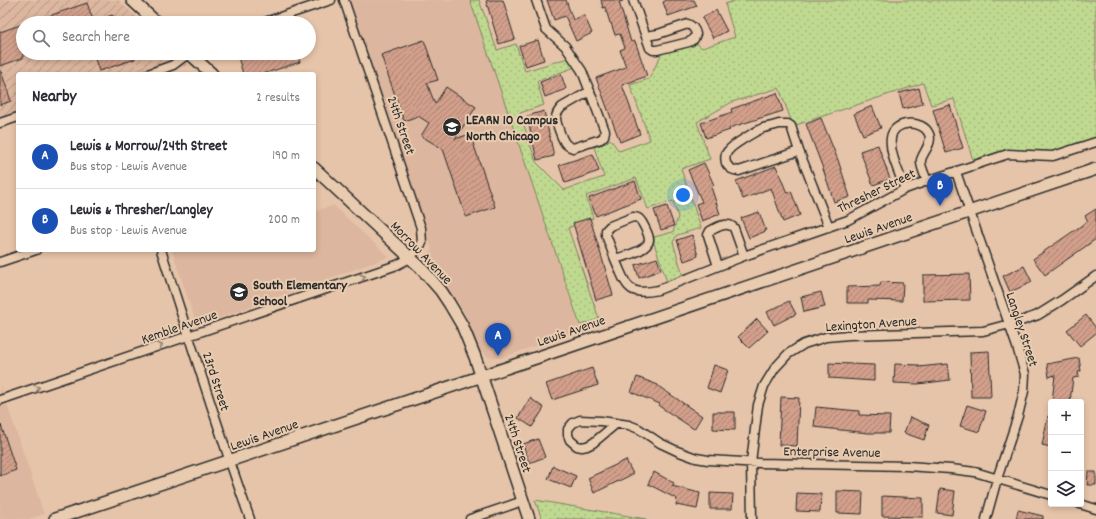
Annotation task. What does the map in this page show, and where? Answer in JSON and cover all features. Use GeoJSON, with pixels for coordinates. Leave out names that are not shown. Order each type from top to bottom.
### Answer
{"type":"FeatureCollection","features":[{"type":"Feature","properties":{"kind":"main road"},"geometry":{"type":"LineString","coordinates":[[132,0],[149,16]]}},
{"type":"Feature","properties":{"kind":"main road"},"geometry":{"type":"LineString","coordinates":[[197,60],[210,72]]}},
{"type":"Feature","properties":{"kind":"main road","name":"Lewis Avenue"},"geometry":{"type":"LineString","coordinates":[[55,519],[229,462],[1096,169]]}},
{"type":"Feature","properties":{"kind":"main road","name":"Morrow Avenue"},"geometry":{"type":"LineString","coordinates":[[316,170],[420,267],[441,291],[450,303],[462,325],[481,376]]}},
{"type":"Feature","properties":{"kind":"main road","name":"24th Street"},"geometry":{"type":"LineString","coordinates":[[481,376],[529,519]]}},
{"type":"Feature","properties":{"kind":"street"},"geometry":{"type":"LineString","coordinates":[[283,16],[331,0]]}},
{"type":"Feature","properties":{"kind":"street","name":"24th Street"},"geometry":{"type":"LineString","coordinates":[[344,0],[421,228],[422,243],[410,258]]}},
{"type":"Feature","properties":{"kind":"street"},"geometry":{"type":"LineString","coordinates":[[536,0],[546,30],[565,46],[582,71],[590,91],[605,131],[604,136],[601,139],[573,148],[569,147],[565,144],[556,120],[557,115],[562,107],[590,91]]}},
{"type":"Feature","properties":{"kind":"street"},"geometry":{"type":"LineString","coordinates":[[633,0],[650,48],[653,50],[688,42],[694,39],[696,34],[692,26],[688,24],[658,34],[646,36]]}},
{"type":"Feature","properties":{"kind":"street"},"geometry":{"type":"LineString","coordinates":[[154,72],[173,65],[180,60]]}},
{"type":"Feature","properties":{"kind":"street"},"geometry":{"type":"LineString","coordinates":[[0,123],[16,118]]}},
{"type":"Feature","properties":{"kind":"street"},"geometry":{"type":"LineString","coordinates":[[799,151],[739,171],[731,170],[727,166],[726,160],[728,150],[748,136],[762,128],[779,124],[788,124],[791,126],[828,227]]}},
{"type":"Feature","properties":{"kind":"street"},"geometry":{"type":"LineString","coordinates":[[905,189],[891,151],[891,137],[896,128],[902,125],[919,125],[929,132],[930,138],[921,161],[927,181]]}},
{"type":"Feature","properties":{"kind":"street","name":"Thresher Street"},"geometry":{"type":"LineString","coordinates":[[615,259],[626,283],[632,290],[648,292],[658,290],[744,256],[848,220],[905,189],[927,181],[1008,154],[1053,156],[1096,142]]}},
{"type":"Feature","properties":{"kind":"street","name":"Langley Street"},"geometry":{"type":"LineString","coordinates":[[956,172],[1025,374],[1024,391],[1018,416],[997,479],[986,519]]}},
{"type":"Feature","properties":{"kind":"street"},"geometry":{"type":"LineString","coordinates":[[633,217],[641,219],[648,234],[649,241],[647,246],[643,249],[615,259],[606,235],[606,230],[610,226],[633,217]]}},
{"type":"Feature","properties":{"kind":"street"},"geometry":{"type":"LineString","coordinates":[[718,266],[708,235],[710,231],[726,224],[734,228],[744,256]]}},
{"type":"Feature","properties":{"kind":"street"},"geometry":{"type":"LineString","coordinates":[[0,262],[30,252]]}},
{"type":"Feature","properties":{"kind":"street","name":"23rd Street"},"geometry":{"type":"LineString","coordinates":[[161,252],[229,462],[250,519]]}},
{"type":"Feature","properties":{"kind":"street","name":"Kemble Avenue"},"geometry":{"type":"LineString","coordinates":[[0,400],[397,266],[410,258]]}},
{"type":"Feature","properties":{"kind":"street","name":"Lexington Avenue"},"geometry":{"type":"LineString","coordinates":[[752,519],[751,462],[758,405],[764,386],[775,368],[788,354],[804,344],[826,337],[983,331],[1038,315],[1096,276]]}},
{"type":"Feature","properties":{"kind":"street","name":"Enterprise Avenue"},"geometry":{"type":"LineString","coordinates":[[617,423],[593,443],[587,446],[577,446],[570,440],[568,435],[568,429],[573,423],[580,420],[601,421],[617,423],[629,425],[666,446],[696,458],[708,460],[951,468],[975,472],[1048,494]]}},
{"type":"Feature","properties":{"kind":"street"},"geometry":{"type":"LineString","coordinates":[[470,519],[523,501]]}},
{"type":"Feature","properties":{"kind":"street"},"geometry":{"type":"LineString","coordinates":[[1084,505],[1096,509]]}},
{"type":"Feature","properties":{"kind":"shaded area"},"geometry":{"type":"Polygon","coordinates":[[[0,0],[118,0],[135,16],[16,16],[16,60],[183,60],[188,65],[168,72],[16,72],[16,123],[0,128],[0,0]]]}},
{"type":"Feature","properties":{"kind":"shaded area","name":"LEARN 10 Campus North Chicago"},"geometry":{"type":"Polygon","coordinates":[[[350,0],[470,0],[581,330],[500,358],[489,357],[481,351],[466,316],[455,298],[427,263],[427,255],[432,250],[349,5],[350,0]]]}},
{"type":"Feature","properties":{"kind":"shaded area","name":"South Elementary School"},"geometry":{"type":"Polygon","coordinates":[[[333,205],[389,257],[197,326],[173,252],[316,252],[316,211],[333,205]]]}},
{"type":"Feature","properties":{"kind":"shaded area"},"geometry":{"type":"Polygon","coordinates":[[[0,384],[44,514],[29,519],[0,519],[0,384]]]}},
{"type":"Feature","properties":{"kind":"green space"},"geometry":{"type":"Polygon","coordinates":[[[470,0],[479,0],[497,50],[516,44],[525,71],[568,58],[575,67],[537,81],[544,105],[520,113],[536,162],[564,190],[604,177],[594,147],[606,143],[610,139],[619,151],[650,140],[630,85],[649,79],[662,53],[696,43],[702,48],[735,37],[725,4],[737,0],[1096,0],[1096,138],[1058,151],[1004,150],[973,160],[954,99],[931,105],[923,83],[796,125],[791,120],[779,88],[732,102],[697,122],[710,159],[681,169],[701,228],[677,235],[673,242],[683,276],[667,282],[654,243],[654,237],[673,232],[678,217],[673,201],[648,209],[636,178],[586,196],[593,218],[568,228],[599,319],[580,325],[470,0]]]}},
{"type":"Feature","properties":{"kind":"green space"},"geometry":{"type":"Polygon","coordinates":[[[535,500],[646,519],[542,519],[535,500]]]}},
{"type":"Feature","properties":{"kind":"building"},"geometry":{"type":"Polygon","coordinates":[[[503,0],[515,39],[499,44],[486,1],[503,0]]]}},
{"type":"Feature","properties":{"kind":"building"},"geometry":{"type":"Polygon","coordinates":[[[547,0],[566,0],[573,20],[584,15],[592,33],[576,41],[565,16],[554,20],[547,0]]]}},
{"type":"Feature","properties":{"kind":"building"},"geometry":{"type":"Polygon","coordinates":[[[601,0],[623,1],[619,2],[631,42],[635,41],[647,76],[622,85],[640,134],[620,142],[596,78],[626,67],[620,50],[625,48],[620,34],[615,35],[601,0]]]}},
{"type":"Feature","properties":{"kind":"building"},"geometry":{"type":"Polygon","coordinates":[[[667,0],[694,0],[697,6],[668,16],[663,2],[667,0]]]}},
{"type":"Feature","properties":{"kind":"building"},"geometry":{"type":"Polygon","coordinates":[[[87,3],[92,16],[49,16],[87,3]]]}},
{"type":"Feature","properties":{"kind":"building"},"geometry":{"type":"Polygon","coordinates":[[[716,10],[727,31],[713,38],[702,18],[716,10]]]}},
{"type":"Feature","properties":{"kind":"building"},"geometry":{"type":"Polygon","coordinates":[[[16,26],[16,60],[17,60],[0,66],[0,32],[16,26]]]}},
{"type":"Feature","properties":{"kind":"building"},"geometry":{"type":"Polygon","coordinates":[[[424,40],[438,80],[427,83],[435,104],[446,87],[476,107],[455,139],[470,134],[495,207],[466,217],[443,149],[421,136],[429,123],[418,116],[404,121],[381,55],[424,40]]]}},
{"type":"Feature","properties":{"kind":"building"},"geometry":{"type":"Polygon","coordinates":[[[538,40],[544,60],[526,66],[519,46],[538,40]]]}},
{"type":"Feature","properties":{"kind":"building"},"geometry":{"type":"Polygon","coordinates":[[[95,60],[132,60],[99,71],[95,60]]]}},
{"type":"Feature","properties":{"kind":"building"},"geometry":{"type":"Polygon","coordinates":[[[239,60],[299,60],[300,62],[269,72],[242,72],[239,60]]]}},
{"type":"Feature","properties":{"kind":"building"},"geometry":{"type":"Polygon","coordinates":[[[0,71],[11,101],[0,105],[0,71]]]}},
{"type":"Feature","properties":{"kind":"building"},"geometry":{"type":"Polygon","coordinates":[[[561,74],[566,89],[545,97],[540,82],[561,74]]]}},
{"type":"Feature","properties":{"kind":"building"},"geometry":{"type":"Polygon","coordinates":[[[919,88],[923,104],[903,109],[899,93],[919,88]]]}},
{"type":"Feature","properties":{"kind":"building"},"geometry":{"type":"Polygon","coordinates":[[[777,93],[783,111],[729,128],[730,130],[706,138],[701,123],[732,112],[731,109],[777,93]]]}},
{"type":"Feature","properties":{"kind":"building"},"geometry":{"type":"Polygon","coordinates":[[[950,105],[963,148],[946,153],[933,110],[950,105]]]}},
{"type":"Feature","properties":{"kind":"building"},"geometry":{"type":"Polygon","coordinates":[[[872,106],[881,128],[863,135],[854,114],[872,106]]]}},
{"type":"Feature","properties":{"kind":"building"},"geometry":{"type":"Polygon","coordinates":[[[544,111],[554,156],[537,160],[527,116],[544,111]]]}},
{"type":"Feature","properties":{"kind":"building"},"geometry":{"type":"Polygon","coordinates":[[[821,118],[838,160],[850,197],[834,202],[806,124],[821,118]]]}},
{"type":"Feature","properties":{"kind":"building"},"geometry":{"type":"Polygon","coordinates":[[[878,145],[890,179],[873,185],[860,151],[878,145]]]}},
{"type":"Feature","properties":{"kind":"building"},"geometry":{"type":"Polygon","coordinates":[[[593,154],[599,171],[565,183],[559,165],[593,154]]]}},
{"type":"Feature","properties":{"kind":"building"},"geometry":{"type":"Polygon","coordinates":[[[704,163],[714,185],[711,187],[720,214],[702,221],[696,204],[702,202],[688,170],[704,163]]]}},
{"type":"Feature","properties":{"kind":"building"},"geometry":{"type":"Polygon","coordinates":[[[776,166],[787,193],[791,191],[800,215],[783,222],[771,188],[743,199],[736,181],[776,166]]]}},
{"type":"Feature","properties":{"kind":"building"},"geometry":{"type":"Polygon","coordinates":[[[635,181],[641,199],[596,216],[589,198],[635,181]]]}},
{"type":"Feature","properties":{"kind":"building"},"geometry":{"type":"Polygon","coordinates":[[[667,206],[674,226],[661,230],[654,210],[667,206]]]}},
{"type":"Feature","properties":{"kind":"building"},"geometry":{"type":"Polygon","coordinates":[[[1096,209],[1096,239],[1045,275],[1033,259],[1088,221],[1085,216],[1096,209]]]}},
{"type":"Feature","properties":{"kind":"building"},"geometry":{"type":"Polygon","coordinates":[[[759,212],[766,231],[749,238],[741,218],[759,212]]]}},
{"type":"Feature","properties":{"kind":"building"},"geometry":{"type":"Polygon","coordinates":[[[590,218],[613,295],[596,300],[573,223],[590,218]]]}},
{"type":"Feature","properties":{"kind":"building"},"geometry":{"type":"Polygon","coordinates":[[[692,235],[698,256],[684,261],[677,240],[692,235]]]}},
{"type":"Feature","properties":{"kind":"building"},"geometry":{"type":"Polygon","coordinates":[[[657,258],[661,270],[639,278],[635,265],[657,258]]]}},
{"type":"Feature","properties":{"kind":"building"},"geometry":{"type":"Polygon","coordinates":[[[1024,266],[1032,282],[1010,292],[1003,276],[1024,266]]]}},
{"type":"Feature","properties":{"kind":"building"},"geometry":{"type":"Polygon","coordinates":[[[969,274],[970,300],[923,301],[923,275],[969,274]]]}},
{"type":"Feature","properties":{"kind":"building"},"geometry":{"type":"Polygon","coordinates":[[[881,282],[903,283],[902,301],[868,300],[868,303],[847,303],[847,287],[880,286],[881,282]]]}},
{"type":"Feature","properties":{"kind":"building"},"geometry":{"type":"Polygon","coordinates":[[[821,292],[825,307],[804,312],[801,297],[821,292]]]}},
{"type":"Feature","properties":{"kind":"building"},"geometry":{"type":"Polygon","coordinates":[[[789,301],[796,314],[774,325],[767,312],[789,301]]]}},
{"type":"Feature","properties":{"kind":"building"},"geometry":{"type":"Polygon","coordinates":[[[1086,315],[1096,328],[1096,333],[1080,346],[1067,330],[1086,315]]]}},
{"type":"Feature","properties":{"kind":"building"},"geometry":{"type":"Polygon","coordinates":[[[757,319],[768,331],[749,348],[738,337],[757,319]]]}},
{"type":"Feature","properties":{"kind":"building"},"geometry":{"type":"Polygon","coordinates":[[[989,351],[991,397],[971,397],[970,352],[989,351]]]}},
{"type":"Feature","properties":{"kind":"building"},"geometry":{"type":"Polygon","coordinates":[[[1079,358],[1081,371],[1078,372],[1079,377],[1073,378],[1070,399],[1052,399],[1055,375],[1049,377],[1047,364],[1079,358]]]}},
{"type":"Feature","properties":{"kind":"building"},"geometry":{"type":"Polygon","coordinates":[[[829,363],[874,365],[874,381],[829,378],[829,363]]]}},
{"type":"Feature","properties":{"kind":"building"},"geometry":{"type":"Polygon","coordinates":[[[895,364],[919,365],[918,367],[948,364],[950,380],[918,384],[894,383],[895,364]]]}},
{"type":"Feature","properties":{"kind":"building"},"geometry":{"type":"Polygon","coordinates":[[[714,365],[728,370],[720,393],[707,388],[714,365]]]}},
{"type":"Feature","properties":{"kind":"building"},"geometry":{"type":"Polygon","coordinates":[[[592,368],[598,385],[552,400],[546,384],[592,368]]]}},
{"type":"Feature","properties":{"kind":"building"},"geometry":{"type":"Polygon","coordinates":[[[637,377],[658,385],[702,416],[694,429],[659,406],[660,404],[631,392],[637,377]]]}},
{"type":"Feature","properties":{"kind":"building"},"geometry":{"type":"Polygon","coordinates":[[[781,397],[799,398],[797,446],[779,445],[781,397]]]}},
{"type":"Feature","properties":{"kind":"building"},"geometry":{"type":"Polygon","coordinates":[[[530,398],[544,408],[532,427],[518,418],[530,398]]]}},
{"type":"Feature","properties":{"kind":"building"},"geometry":{"type":"Polygon","coordinates":[[[967,405],[986,411],[979,432],[960,426],[967,405]]]}},
{"type":"Feature","properties":{"kind":"building"},"geometry":{"type":"Polygon","coordinates":[[[816,407],[859,411],[859,415],[890,416],[889,433],[868,433],[814,427],[816,407]]]}},
{"type":"Feature","properties":{"kind":"building"},"geometry":{"type":"Polygon","coordinates":[[[713,412],[735,412],[735,430],[713,429],[713,412]]]}},
{"type":"Feature","properties":{"kind":"building"},"geometry":{"type":"Polygon","coordinates":[[[1048,416],[1048,446],[1042,445],[1048,416]]]}},
{"type":"Feature","properties":{"kind":"building"},"geometry":{"type":"Polygon","coordinates":[[[910,417],[929,425],[924,440],[904,433],[910,417]]]}},
{"type":"Feature","properties":{"kind":"building"},"geometry":{"type":"Polygon","coordinates":[[[1,425],[16,470],[0,476],[0,426],[1,425]]]}},
{"type":"Feature","properties":{"kind":"building"},"geometry":{"type":"Polygon","coordinates":[[[538,439],[545,457],[529,463],[523,444],[538,439]]]}},
{"type":"Feature","properties":{"kind":"building"},"geometry":{"type":"Polygon","coordinates":[[[626,460],[633,474],[594,493],[588,478],[626,460]]]}},
{"type":"Feature","properties":{"kind":"building"},"geometry":{"type":"Polygon","coordinates":[[[553,466],[576,476],[571,488],[548,479],[553,466]]]}},
{"type":"Feature","properties":{"kind":"building"},"geometry":{"type":"Polygon","coordinates":[[[654,472],[674,483],[672,486],[700,493],[697,509],[676,505],[677,499],[648,484],[654,472]]]}},
{"type":"Feature","properties":{"kind":"building"},"geometry":{"type":"Polygon","coordinates":[[[1088,472],[1096,472],[1096,485],[1087,485],[1088,472]]]}},
{"type":"Feature","properties":{"kind":"building"},"geometry":{"type":"Polygon","coordinates":[[[940,489],[955,491],[952,515],[937,513],[940,489]]]}},
{"type":"Feature","properties":{"kind":"building"},"geometry":{"type":"Polygon","coordinates":[[[837,491],[863,492],[862,514],[837,513],[837,491]]]}},
{"type":"Feature","properties":{"kind":"building"},"geometry":{"type":"Polygon","coordinates":[[[710,493],[733,494],[732,509],[710,509],[710,493]]]}},
{"type":"Feature","properties":{"kind":"building"},"geometry":{"type":"Polygon","coordinates":[[[797,493],[821,494],[820,512],[796,511],[797,493]]]}},
{"type":"Feature","properties":{"kind":"building"},"geometry":{"type":"Polygon","coordinates":[[[882,496],[923,498],[923,517],[882,516],[882,496]]]}},
{"type":"Feature","properties":{"kind":"building"},"geometry":{"type":"Polygon","coordinates":[[[1018,510],[1043,516],[1043,519],[1016,519],[1018,510]]]}},
{"type":"Feature","properties":{"kind":"place","name":"LEARN 10 Campus North Chicago"},"geometry":{"type":"Point","coordinates":[452,127]}},
{"type":"Feature","properties":{"kind":"place","name":"Lewis & Thresher/Langley"},"geometry":{"type":"Point","coordinates":[940,206]}},
{"type":"Feature","properties":{"kind":"place","name":"South Elementary School"},"geometry":{"type":"Point","coordinates":[239,292]}},
{"type":"Feature","properties":{"kind":"place","name":"Lewis & Morrow/24th Street"},"geometry":{"type":"Point","coordinates":[498,356]}}]}
